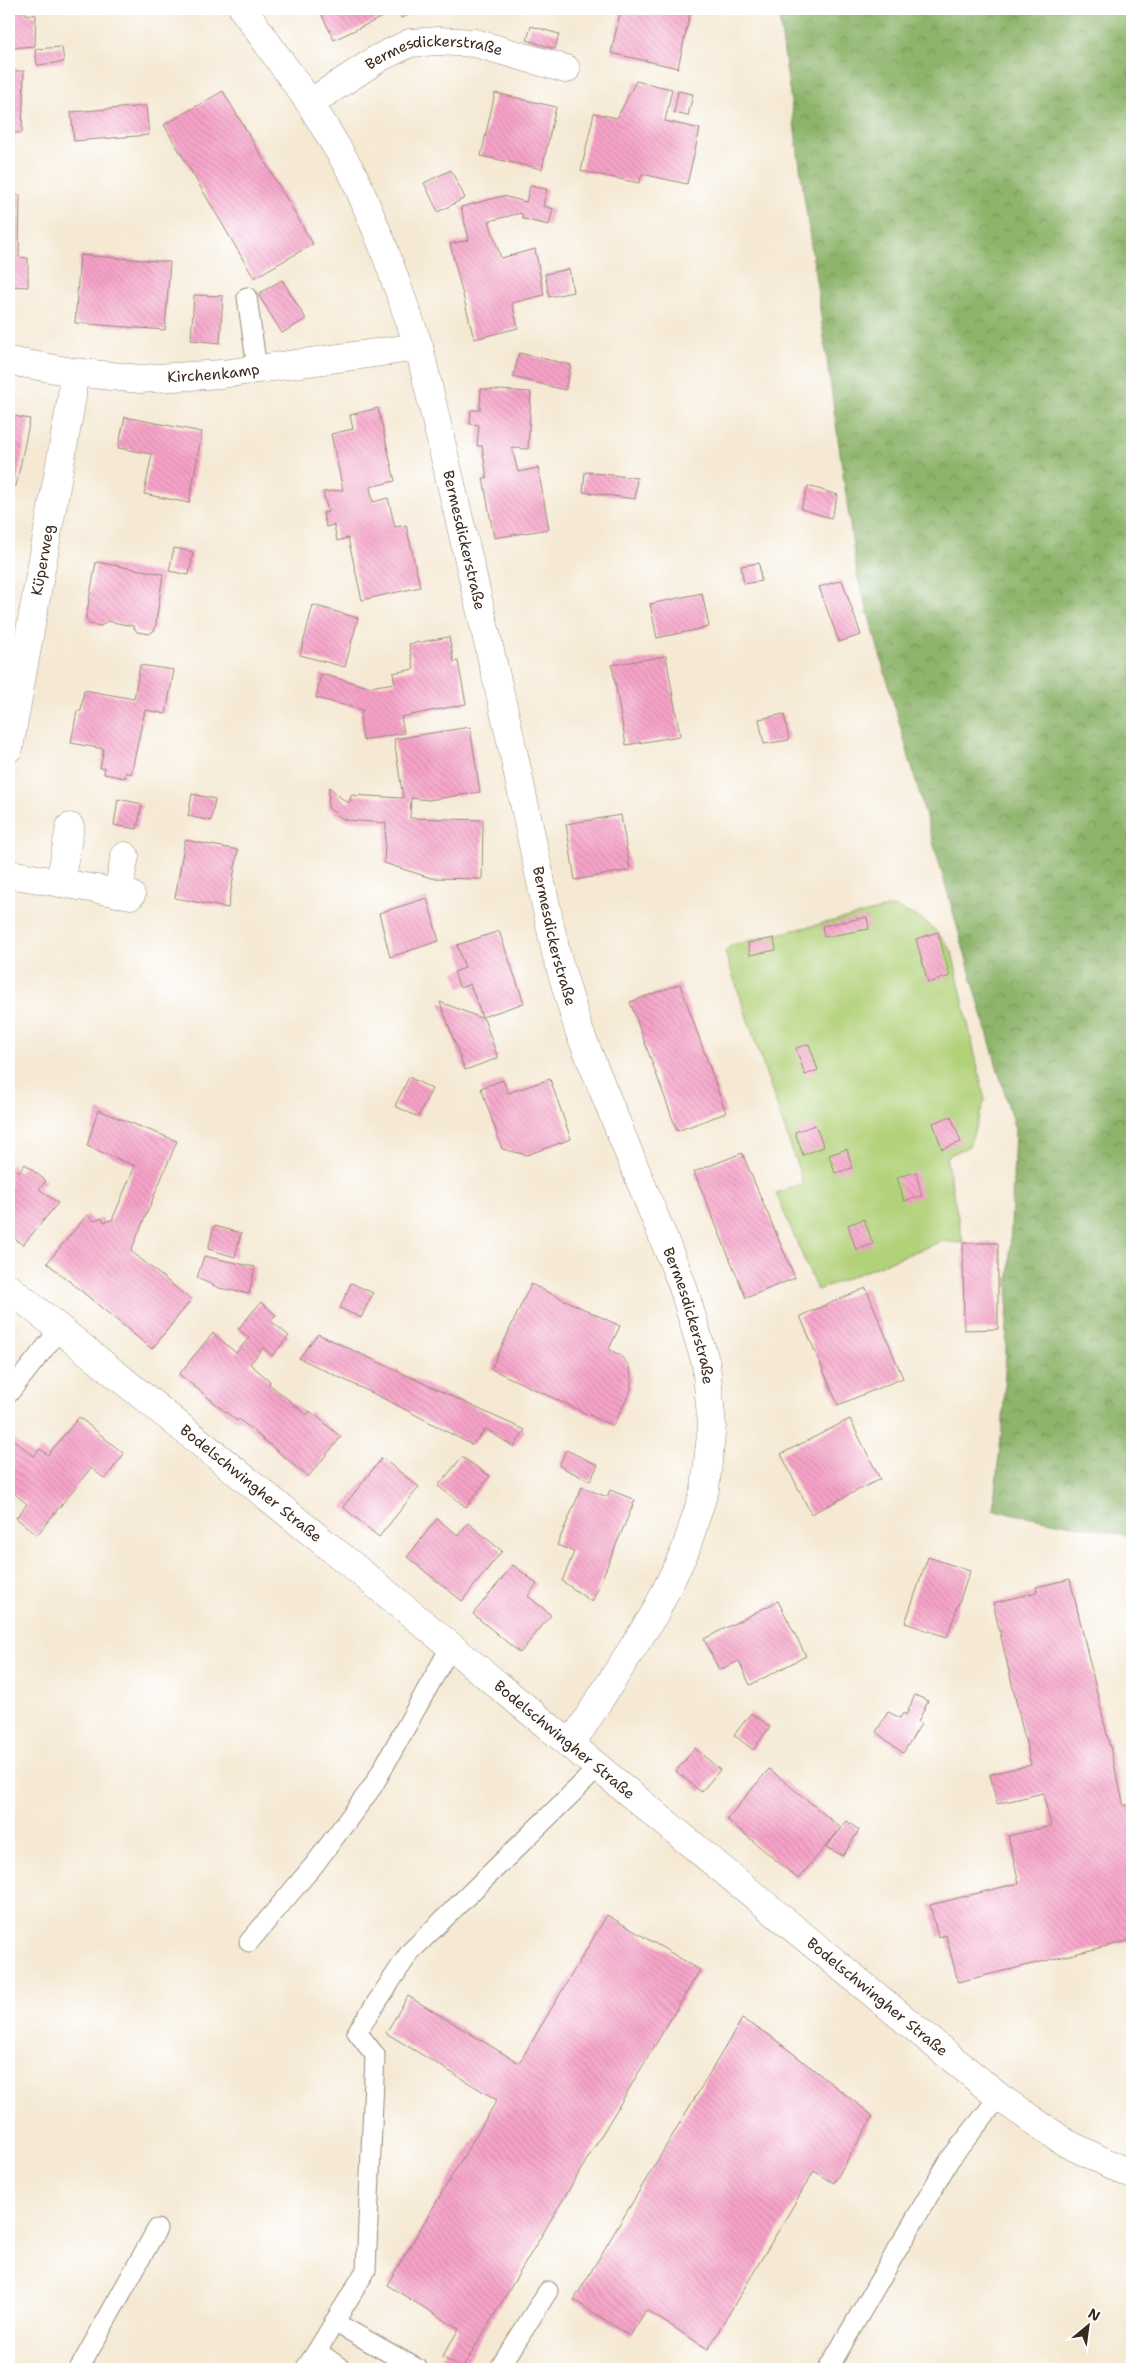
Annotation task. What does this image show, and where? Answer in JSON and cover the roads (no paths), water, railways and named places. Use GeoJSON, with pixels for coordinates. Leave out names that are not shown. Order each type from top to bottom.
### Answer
{"type":"FeatureCollection","features":[{"type":"Feature","properties":{"kind":"street","name":"Bermesdickerstraße"},"geometry":{"type":"LineString","coordinates":[[243,9],[310,103],[354,176],[383,246],[419,347],[509,732],[556,953],[578,1028],[682,1284],[706,1364],[712,1426],[705,1489],[685,1551],[655,1613],[570,1746]]}},
{"type":"Feature","properties":{"kind":"street","name":"Bermesdickerstraße"},"geometry":{"type":"LineString","coordinates":[[310,103],[379,58],[410,43],[438,40],[475,43],[566,69]]}},
{"type":"Feature","properties":{"kind":"street","name":"Kirchenkamp"},"geometry":{"type":"LineString","coordinates":[[9,360],[73,372],[140,379],[222,374],[419,347]]}},
{"type":"Feature","properties":{"kind":"street","name":"Küperweg"},"geometry":{"type":"LineString","coordinates":[[9,748],[72,397],[73,372]]}},
{"type":"Feature","properties":{"kind":"street"},"geometry":{"type":"LineString","coordinates":[[60,883],[70,827]]}},
{"type":"Feature","properties":{"kind":"street"},"geometry":{"type":"LineString","coordinates":[[9,874],[125,894],[125,856]]}},
{"type":"Feature","properties":{"kind":"street","name":"Bodelschwingher Straße"},"geometry":{"type":"LineString","coordinates":[[9,1288],[451,1646],[570,1746],[999,2097],[1066,2143],[1132,2176]]}},
{"type":"Feature","properties":{"kind":"lane"},"geometry":{"type":"LineString","coordinates":[[247,297],[257,369]]}},
{"type":"Feature","properties":{"kind":"lane"},"geometry":{"type":"LineString","coordinates":[[9,1393],[60,1329]]}},
{"type":"Feature","properties":{"kind":"lane"},"geometry":{"type":"LineString","coordinates":[[249,1942],[314,1865],[373,1786],[451,1646]]}},
{"type":"Feature","properties":{"kind":"lane"},"geometry":{"type":"LineString","coordinates":[[306,2369],[366,2270],[375,2055],[357,2032],[410,1952],[598,1768]]}},
{"type":"Feature","properties":{"kind":"lane"},"geometry":{"type":"LineString","coordinates":[[828,2369],[950,2159],[999,2097]]}},
{"type":"Feature","properties":{"kind":"lane"},"geometry":{"type":"LineString","coordinates":[[79,2369],[157,2229]]}},
{"type":"Feature","properties":{"kind":"lane"},"geometry":{"type":"LineString","coordinates":[[499,2369],[548,2291]]}},
{"type":"Feature","properties":{"kind":"lane"},"geometry":{"type":"LineString","coordinates":[[334,2322],[418,2369]]}},
{"type":"Feature","properties":{"kind":"lane"},"geometry":{"type":"LineString","coordinates":[[317,2351],[342,2369]]}}]}
